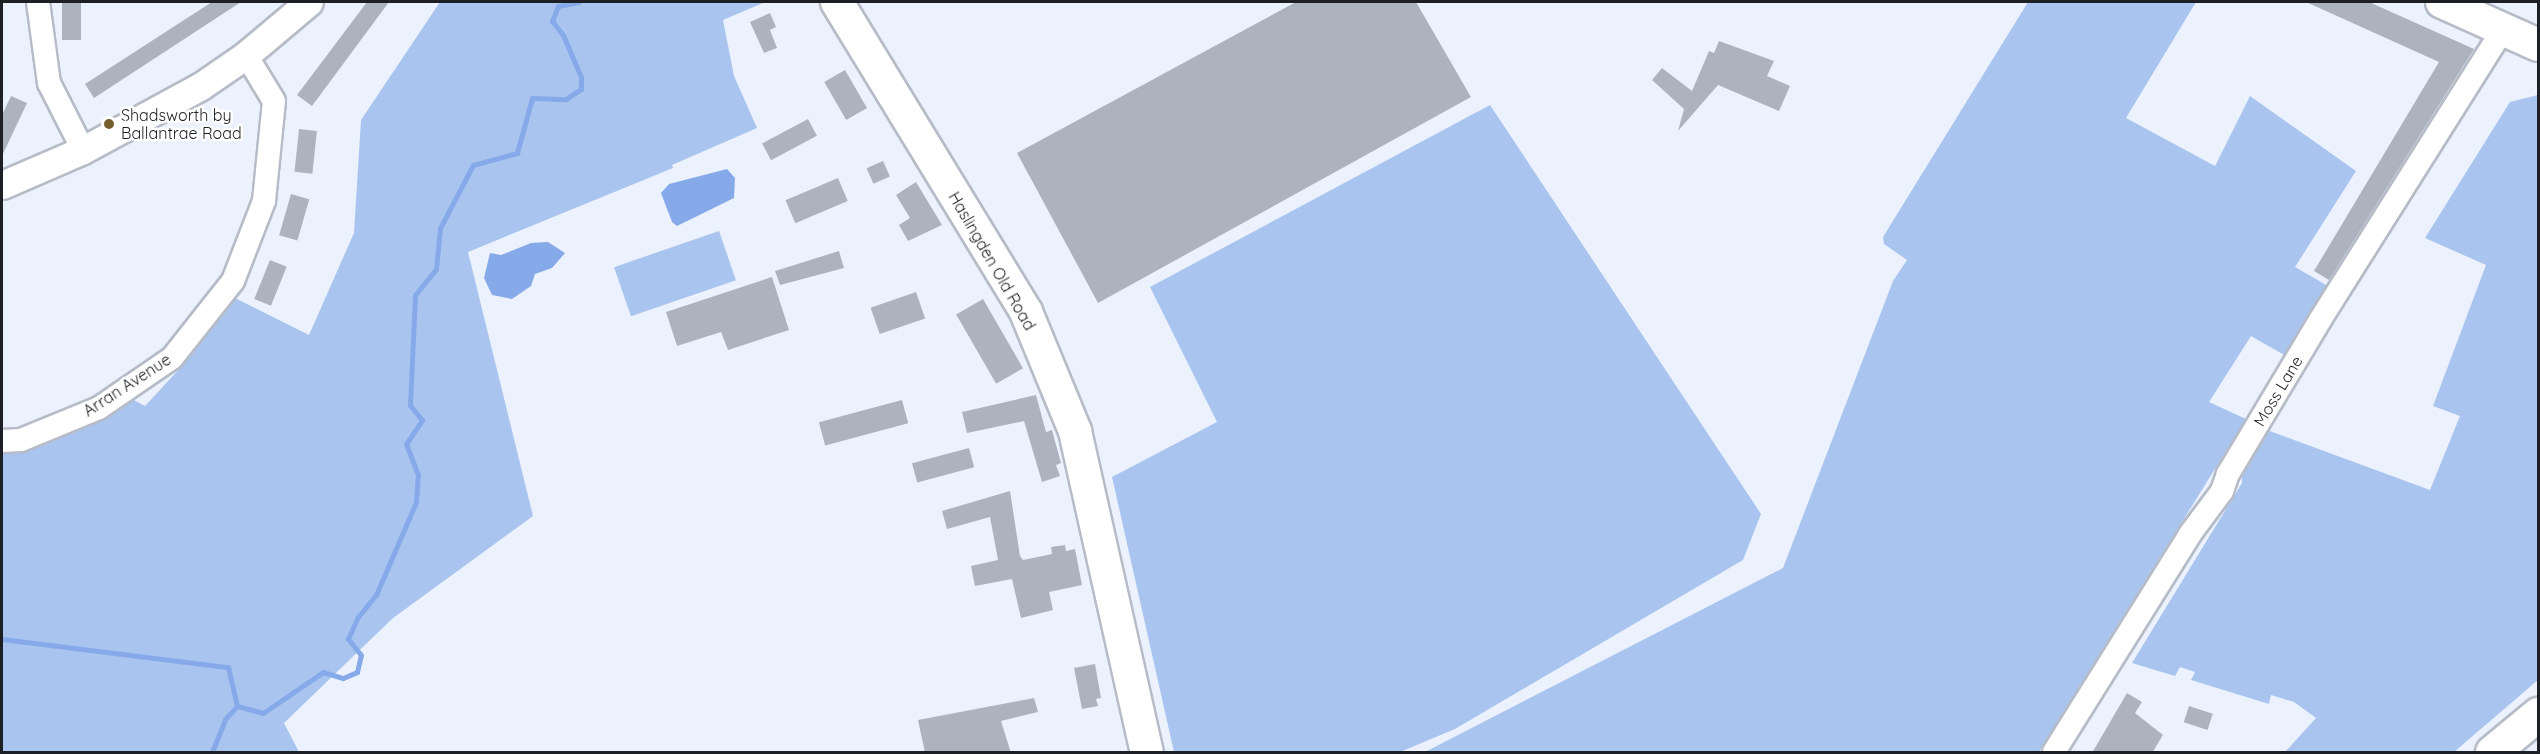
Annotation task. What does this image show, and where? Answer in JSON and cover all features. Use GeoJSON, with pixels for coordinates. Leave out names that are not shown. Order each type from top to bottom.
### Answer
{"type":"FeatureCollection","features":[{"type":"Feature","properties":{"kind":"highway"},"geometry":{"type":"LineString","coordinates":[[2492,753],[2538,714]]}},
{"type":"Feature","properties":{"kind":"main road","name":"Haslingden Old Road"},"geometry":{"type":"LineString","coordinates":[[837,2],[1026,312],[1071,420],[1147,753]]}},
{"type":"Feature","properties":{"kind":"main road"},"geometry":{"type":"LineString","coordinates":[[2442,2],[2538,45]]}},
{"type":"Feature","properties":{"kind":"street"},"geometry":{"type":"LineString","coordinates":[[38,2],[49,83],[82,150]]}},
{"type":"Feature","properties":{"kind":"street"},"geometry":{"type":"LineString","coordinates":[[2,185],[82,150],[201,86],[246,55],[309,2]]}},
{"type":"Feature","properties":{"kind":"street","name":"Moss Lane"},"geometry":{"type":"LineString","coordinates":[[2054,753],[2190,534],[2222,491],[2228,474],[2320,320],[2503,29]]}},
{"type":"Feature","properties":{"kind":"street","name":"Arran Avenue"},"geometry":{"type":"LineString","coordinates":[[2,441],[21,440],[99,408],[172,358],[233,281],[264,201],[274,101],[246,55]]}},
{"type":"Feature","properties":{"kind":"shaded area"},"geometry":{"type":"Polygon","coordinates":[[[440,2],[765,2],[723,20],[734,76],[757,128],[672,165],[673,168],[468,252],[533,516],[393,618],[284,723],[299,752],[2,752],[2,449],[38,445],[94,423],[132,399],[145,406],[184,364],[235,298],[309,335],[354,233],[361,120],[440,2]]]}},
{"type":"Feature","properties":{"kind":"shaded area"},"geometry":{"type":"Polygon","coordinates":[[[2028,2],[2196,2],[2126,118],[2215,166],[2250,96],[2356,171],[2295,267],[2328,286],[2286,356],[2251,336],[2209,402],[2246,419],[2039,752],[1425,752],[1783,568],[1893,281],[1907,260],[1884,244],[1883,237],[2028,2]]]}},
{"type":"Feature","properties":{"kind":"shaded area"},"geometry":{"type":"Polygon","coordinates":[[[2538,95],[2538,680],[2454,752],[2285,752],[2316,718],[2294,702],[2271,695],[2269,704],[2191,680],[2195,672],[2180,667],[2175,676],[2132,663],[2242,483],[2242,468],[2264,429],[2430,490],[2460,416],[2433,406],[2486,265],[2425,238],[2510,102],[2538,95]]]}},
{"type":"Feature","properties":{"kind":"shaded area"},"geometry":{"type":"Polygon","coordinates":[[[1490,105],[1761,514],[1743,560],[1455,729],[1400,752],[1174,752],[1112,477],[1217,422],[1150,287],[1490,105]]]}},
{"type":"Feature","properties":{"kind":"shaded area"},"geometry":{"type":"Polygon","coordinates":[[[727,169],[735,178],[734,198],[677,226],[672,222],[661,193],[669,184],[727,169]]]}},
{"type":"Feature","properties":{"kind":"shaded area"},"geometry":{"type":"Polygon","coordinates":[[[719,231],[736,280],[631,316],[614,267],[719,231]]]}},
{"type":"Feature","properties":{"kind":"shaded area"},"geometry":{"type":"Polygon","coordinates":[[[548,242],[565,253],[552,268],[535,274],[531,286],[512,299],[492,295],[484,278],[490,253],[501,255],[531,243],[548,242]]]}},
{"type":"Feature","properties":{"kind":"building"},"geometry":{"type":"Polygon","coordinates":[[[62,2],[81,2],[81,40],[62,40],[62,2]]]}},
{"type":"Feature","properties":{"kind":"building"},"geometry":{"type":"Polygon","coordinates":[[[212,2],[241,2],[94,98],[85,84],[212,2]]]}},
{"type":"Feature","properties":{"kind":"building"},"geometry":{"type":"Polygon","coordinates":[[[367,2],[389,2],[312,106],[297,95],[367,2]]]}},
{"type":"Feature","properties":{"kind":"building"},"geometry":{"type":"Polygon","coordinates":[[[1296,2],[1416,2],[1471,97],[1098,303],[1017,153],[1296,2]]]}},
{"type":"Feature","properties":{"kind":"building"},"geometry":{"type":"Polygon","coordinates":[[[2306,2],[2369,2],[2474,49],[2329,280],[2314,271],[2439,62],[2306,2]]]}},
{"type":"Feature","properties":{"kind":"building"},"geometry":{"type":"Polygon","coordinates":[[[770,13],[776,27],[770,30],[777,48],[764,53],[750,22],[770,13]]]}},
{"type":"Feature","properties":{"kind":"building"},"geometry":{"type":"Polygon","coordinates":[[[1719,41],[1774,61],[1767,76],[1790,86],[1779,111],[1718,85],[1678,131],[1684,109],[1652,80],[1662,68],[1692,91],[1709,51],[1714,53],[1719,41]]]}},
{"type":"Feature","properties":{"kind":"building"},"geometry":{"type":"Polygon","coordinates":[[[845,70],[867,108],[846,120],[824,82],[845,70]]]}},
{"type":"Feature","properties":{"kind":"building"},"geometry":{"type":"Polygon","coordinates":[[[11,96],[27,103],[2,156],[2,115],[11,96]]]}},
{"type":"Feature","properties":{"kind":"building"},"geometry":{"type":"Polygon","coordinates":[[[808,119],[817,136],[771,160],[762,143],[808,119]]]}},
{"type":"Feature","properties":{"kind":"building"},"geometry":{"type":"Polygon","coordinates":[[[299,129],[317,131],[312,174],[295,172],[299,129]]]}},
{"type":"Feature","properties":{"kind":"building"},"geometry":{"type":"Polygon","coordinates":[[[883,161],[890,177],[873,184],[867,168],[883,161]]]}},
{"type":"Feature","properties":{"kind":"building"},"geometry":{"type":"Polygon","coordinates":[[[838,178],[848,201],[795,223],[786,200],[838,178]]]}},
{"type":"Feature","properties":{"kind":"building"},"geometry":{"type":"Polygon","coordinates":[[[916,182],[942,225],[908,241],[899,225],[910,218],[896,195],[916,182]]]}},
{"type":"Feature","properties":{"kind":"building"},"geometry":{"type":"Polygon","coordinates":[[[291,194],[309,199],[297,241],[279,235],[291,194]]]}},
{"type":"Feature","properties":{"kind":"building"},"geometry":{"type":"Polygon","coordinates":[[[839,251],[844,268],[780,285],[775,271],[839,251]]]}},
{"type":"Feature","properties":{"kind":"building"},"geometry":{"type":"Polygon","coordinates":[[[270,260],[287,267],[271,306],[254,299],[270,260]]]}},
{"type":"Feature","properties":{"kind":"building"},"geometry":{"type":"Polygon","coordinates":[[[772,277],[789,330],[728,350],[721,332],[677,346],[666,312],[772,277]]]}},
{"type":"Feature","properties":{"kind":"building"},"geometry":{"type":"Polygon","coordinates":[[[916,292],[925,318],[880,334],[871,308],[916,292]]]}},
{"type":"Feature","properties":{"kind":"building"},"geometry":{"type":"Polygon","coordinates":[[[983,299],[1023,368],[996,384],[956,314],[983,299]]]}},
{"type":"Feature","properties":{"kind":"building"},"geometry":{"type":"Polygon","coordinates":[[[1036,395],[1046,432],[1052,430],[1061,463],[1056,465],[1060,476],[1042,482],[1024,421],[967,433],[962,412],[1036,395]]]}},
{"type":"Feature","properties":{"kind":"building"},"geometry":{"type":"Polygon","coordinates":[[[902,400],[908,423],[825,445],[819,422],[902,400]]]}},
{"type":"Feature","properties":{"kind":"building"},"geometry":{"type":"Polygon","coordinates":[[[969,448],[974,467],[917,483],[912,463],[969,448]]]}},
{"type":"Feature","properties":{"kind":"building"},"geometry":{"type":"Polygon","coordinates":[[[1010,491],[1020,556],[1023,560],[1052,554],[1051,547],[1065,545],[1066,551],[1075,549],[1082,585],[1049,592],[1053,610],[1021,618],[1012,579],[975,586],[971,566],[998,560],[990,517],[947,529],[942,511],[1010,491]]]}},
{"type":"Feature","properties":{"kind":"building"},"geometry":{"type":"Polygon","coordinates":[[[1095,664],[1101,698],[1096,699],[1098,706],[1082,709],[1074,668],[1095,664]]]}},
{"type":"Feature","properties":{"kind":"building"},"geometry":{"type":"Polygon","coordinates":[[[2127,693],[2142,702],[2135,713],[2163,735],[2152,753],[2092,753],[2127,693]]]}},
{"type":"Feature","properties":{"kind":"building"},"geometry":{"type":"Polygon","coordinates":[[[1034,698],[1038,712],[1001,721],[1011,753],[925,753],[918,720],[1034,698]]]}},
{"type":"Feature","properties":{"kind":"building"},"geometry":{"type":"Polygon","coordinates":[[[2189,706],[2213,714],[2208,730],[2184,722],[2189,706]]]}},
{"type":"Feature","properties":{"kind":"waterway"},"geometry":{"type":"LineString","coordinates":[[212,752],[225,719],[237,706],[263,713],[323,672],[343,678],[357,672],[361,655],[348,639],[358,617],[376,595],[416,502],[418,475],[406,444],[422,420],[410,405],[415,295],[436,269],[440,228],[473,165],[517,153],[532,98],[566,99],[581,89],[581,77],[563,35],[552,21],[558,6],[579,2]]}},
{"type":"Feature","properties":{"kind":"waterway"},"geometry":{"type":"LineString","coordinates":[[2,639],[228,667],[237,706]]}},
{"type":"Feature","properties":{"kind":"place","name":"Shadsworth by Ballantrae Road"},"geometry":{"type":"Point","coordinates":[109,124]}}]}
